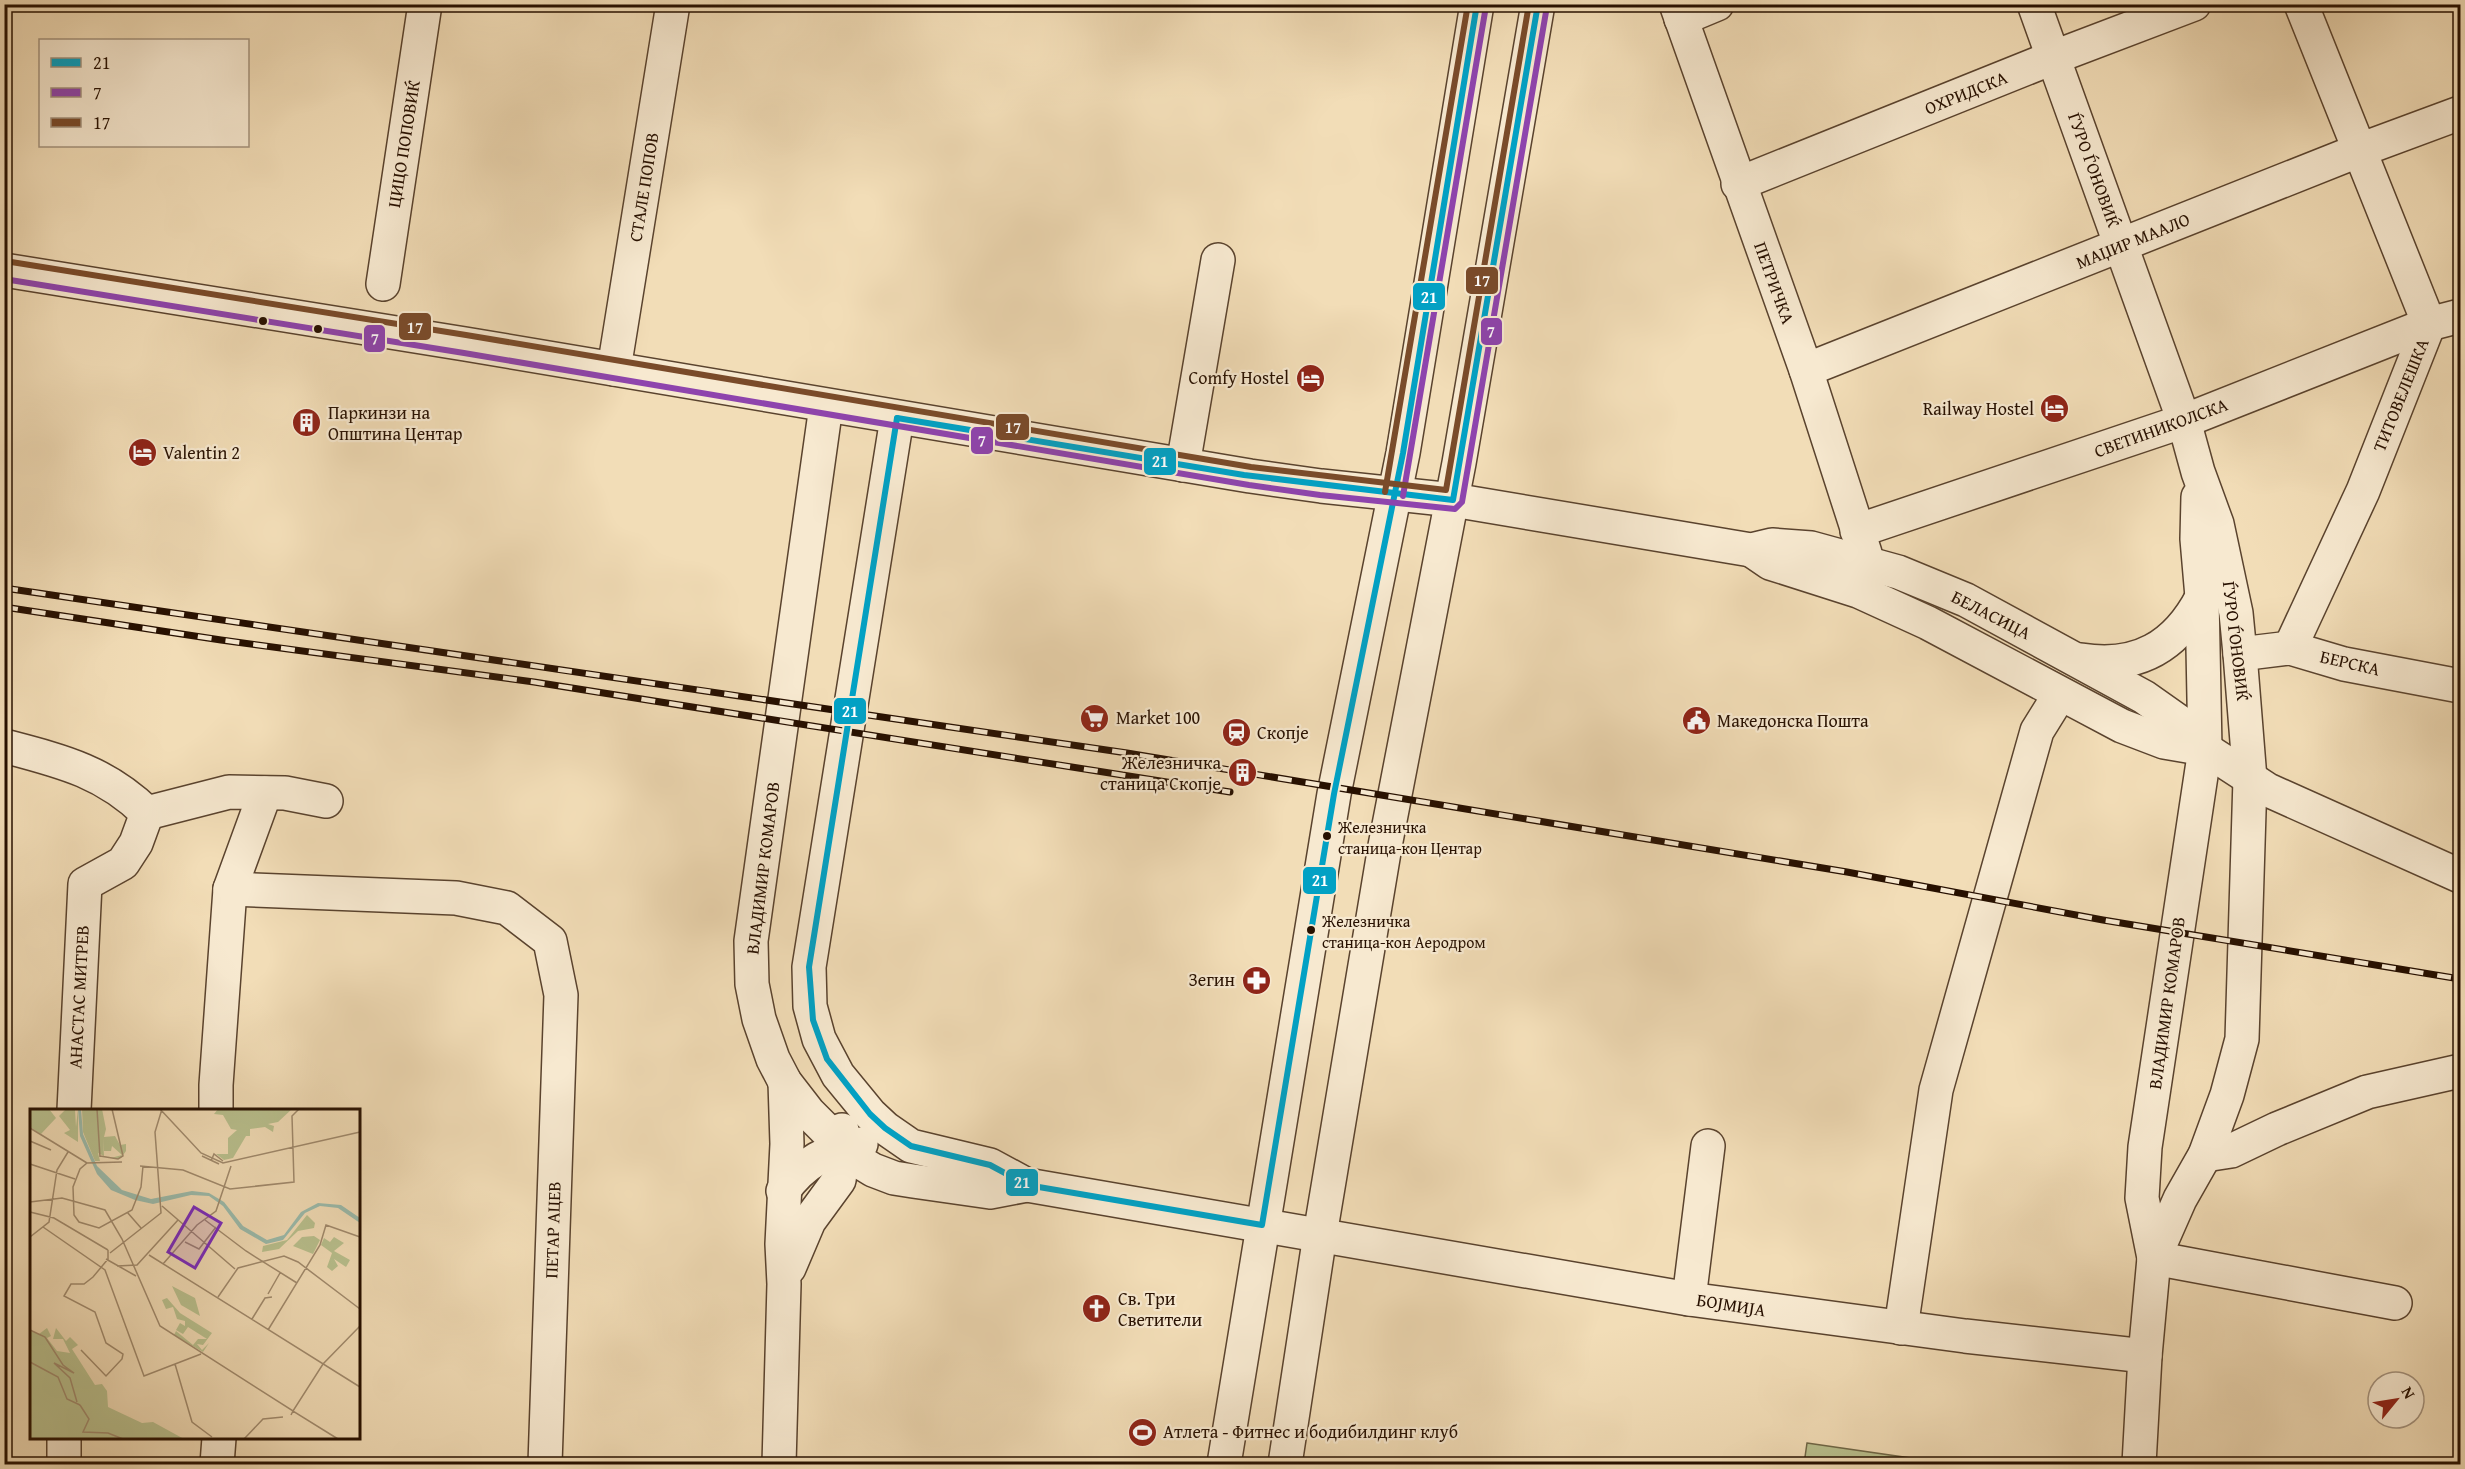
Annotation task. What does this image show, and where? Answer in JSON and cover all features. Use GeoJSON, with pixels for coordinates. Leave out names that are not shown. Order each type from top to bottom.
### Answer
{"type":"FeatureCollection","features":[{"type":"Feature","properties":{"kind":"street","name":"ЦИЦО ПОПОВИЌ"},"geometry":{"type":"LineString","coordinates":[[383,284],[425,4]]}},
{"type":"Feature","properties":{"kind":"street","name":"СТАЛЕ ПОПОВ"},"geometry":{"type":"LineString","coordinates":[[614,369],[673,4]]}},
{"type":"Feature","properties":{"kind":"street"},"geometry":{"type":"LineString","coordinates":[[1224,1464],[1335,794],[1394,494],[1477,4]]}},
{"type":"Feature","properties":{"kind":"street"},"geometry":{"type":"LineString","coordinates":[[1285,1464],[1320,1234],[1385,846],[1453,500],[1538,4]]}},
{"type":"Feature","properties":{"kind":"street"},"geometry":{"type":"LineString","coordinates":[[1678,12],[1717,4]]}},
{"type":"Feature","properties":{"kind":"street","name":"ЃУРО ЃОНОВИЌ"},"geometry":{"type":"LineString","coordinates":[[2034,4],[2184,421],[2198,472],[2217,524],[2235,613],[2250,779]]}},
{"type":"Feature","properties":{"kind":"street","name":"ОХРИДСКА"},"geometry":{"type":"LineString","coordinates":[[1738,184],[2052,58],[2194,4]]}},
{"type":"Feature","properties":{"kind":"street","name":"ТИТОВЕЛЕШКА"},"geometry":{"type":"LineString","coordinates":[[2290,648],[2363,491],[2429,324],[2301,4]]}},
{"type":"Feature","properties":{"kind":"street","name":"ПЕТРИЧКА"},"geometry":{"type":"LineString","coordinates":[[1678,12],[1806,370],[1868,563]]}},
{"type":"Feature","properties":{"kind":"street","name":"МАЏИР МААЛО"},"geometry":{"type":"LineString","coordinates":[[1806,370],[2460,113]]}},
{"type":"Feature","properties":{"kind":"street"},"geometry":{"type":"LineString","coordinates":[[1183,465],[1218,260]]}},
{"type":"Feature","properties":{"kind":"street","name":"БЕЛАСИЦА"},"geometry":{"type":"LineString","coordinates":[[4,270],[614,369],[825,418],[895,431],[1183,465],[1322,486],[1453,500],[1751,550],[1772,545],[1811,548],[1917,579],[1966,600],[2157,706],[2190,730],[2205,749],[2283,798],[2460,876]]}},
{"type":"Feature","properties":{"kind":"street","name":"СВЕТИНИКОЛСКА"},"geometry":{"type":"LineString","coordinates":[[1857,531],[2184,421],[2429,324],[2460,316]]}},
{"type":"Feature","properties":{"kind":"street","name":"ВЛАДИМИР КОМАРОВ"},"geometry":{"type":"LineString","coordinates":[[825,418],[751,940],[752,984],[759,1019],[773,1059],[786,1082],[809,1113],[843,1147],[873,1170],[894,1178],[990,1192],[1027,1185]]}},
{"type":"Feature","properties":{"kind":"street","name":"ВЛАДИМИР КОМАРОВ"},"geometry":{"type":"LineString","coordinates":[[895,431],[809,967],[813,1020],[827,1059],[837,1075],[885,1128],[911,1146],[990,1165],[1027,1185],[1320,1234]]}},
{"type":"Feature","properties":{"kind":"street","name":"ЃУРО ЃОНОВИЌ"},"geometry":{"type":"LineString","coordinates":[[2198,472],[2197,539],[2202,597],[2205,749]]}},
{"type":"Feature","properties":{"kind":"street","name":"БЕЛАСИЦА"},"geometry":{"type":"LineString","coordinates":[[1751,550],[1770,563],[1858,591],[1907,613],[2135,732],[2164,742],[2205,749]]}},
{"type":"Feature","properties":{"kind":"street"},"geometry":{"type":"LineString","coordinates":[[2074,659],[2100,663],[2124,662],[2144,655],[2175,634],[2194,612],[2202,597]]}},
{"type":"Feature","properties":{"kind":"street","name":"БЕРСКА"},"geometry":{"type":"LineString","coordinates":[[2240,654],[2290,648],[2344,664],[2460,686]]}},
{"type":"Feature","properties":{"kind":"street"},"geometry":{"type":"LineString","coordinates":[[1900,1328],[1936,1090],[2037,731],[2060,694]]}},
{"type":"Feature","properties":{"kind":"street"},"geometry":{"type":"LineString","coordinates":[[4,746],[69,763],[92,773],[128,794],[147,813],[229,792],[285,793],[327,801]]}},
{"type":"Feature","properties":{"kind":"street","name":"ВЛАДИМИР КОМАРОВ"},"geometry":{"type":"LineString","coordinates":[[2139,1464],[2145,1356],[2154,1258],[2142,1198],[2145,1147],[2205,749]]}},
{"type":"Feature","properties":{"kind":"street","name":"ВЛАДИМИР КОМАРОВ"},"geometry":{"type":"LineString","coordinates":[[2154,1258],[2180,1199],[2205,1155],[2227,1095],[2242,1039],[2250,779]]}},
{"type":"Feature","properties":{"kind":"street"},"geometry":{"type":"LineString","coordinates":[[216,1109],[230,889],[265,793]]}},
{"type":"Feature","properties":{"kind":"street","name":"АНАСТАС МИТРЕВ"},"geometry":{"type":"LineString","coordinates":[[74,1109],[84,884],[123,863],[136,843],[147,813]]}},
{"type":"Feature","properties":{"kind":"street","name":"ПЕТАР АЦЕВ"},"geometry":{"type":"LineString","coordinates":[[230,889],[456,898],[507,908],[550,941],[561,995],[545,1464]]}},
{"type":"Feature","properties":{"kind":"street"},"geometry":{"type":"LineString","coordinates":[[2205,1155],[2231,1151],[2277,1129],[2367,1092],[2460,1071]]}},
{"type":"Feature","properties":{"kind":"street"},"geometry":{"type":"LineString","coordinates":[[784,1284],[802,1233],[839,1180],[843,1147],[837,1075]]}},
{"type":"Feature","properties":{"kind":"street"},"geometry":{"type":"LineString","coordinates":[[779,1464],[784,1284],[783,1191],[787,1144],[786,1082]]}},
{"type":"Feature","properties":{"kind":"street"},"geometry":{"type":"LineString","coordinates":[[783,1191],[811,1161],[843,1147],[871,1143],[911,1146]]}},
{"type":"Feature","properties":{"kind":"street"},"geometry":{"type":"LineString","coordinates":[[1689,1299],[1708,1146]]}},
{"type":"Feature","properties":{"kind":"street"},"geometry":{"type":"LineString","coordinates":[[822,1202],[858,1180],[894,1178]]}},
{"type":"Feature","properties":{"kind":"street","name":"БОЈМИЈА"},"geometry":{"type":"LineString","coordinates":[[1320,1234],[1689,1299],[1900,1328],[2145,1356]]}},
{"type":"Feature","properties":{"kind":"street"},"geometry":{"type":"LineString","coordinates":[[2154,1258],[2396,1303]]}},
{"type":"Feature","properties":{"kind":"street"},"geometry":{"type":"LineString","coordinates":[[64,1439],[64,1464]]}},
{"type":"Feature","properties":{"kind":"street"},"geometry":{"type":"LineString","coordinates":[[217,1464],[219,1439]]}},
{"type":"Feature","properties":{"kind":"green space"},"geometry":{"type":"Polygon","coordinates":[[[1807,1443],[1924,1460],[1924,1464],[1804,1464],[1807,1443]]]}},
{"type":"Feature","properties":{"kind":"railway"},"geometry":{"type":"LineString","coordinates":[[4,588],[1127,753],[1847,872],[2103,920],[2460,979]]}},
{"type":"Feature","properties":{"kind":"railway"},"geometry":{"type":"LineString","coordinates":[[4,607],[221,640],[534,682],[1230,792]]}},
{"type":"Feature","properties":{"kind":"transit line","name":"17"},"geometry":{"type":"LineString","coordinates":[[1385,492],[1468,4]]}},
{"type":"Feature","properties":{"kind":"transit line","name":"21"},"geometry":{"type":"LineString","coordinates":[[897,418],[809,967],[813,1020],[827,1059],[870,1114],[885,1128],[911,1146],[990,1165],[1027,1185],[1262,1225],[1334,794],[1403,453],[1477,4]]}},
{"type":"Feature","properties":{"kind":"transit line","name":"17"},"geometry":{"type":"LineString","coordinates":[[5,261],[466,335],[1251,467],[1446,490],[1529,4]]}},
{"type":"Feature","properties":{"kind":"transit line","name":"21"},"geometry":{"type":"LineString","coordinates":[[897,418],[1244,475],[1453,500],[1538,4]]}},
{"type":"Feature","properties":{"kind":"transit line","name":"7"},"geometry":{"type":"LineString","coordinates":[[1403,496],[1486,6]]}},
{"type":"Feature","properties":{"kind":"transit line","name":"7"},"geometry":{"type":"LineString","coordinates":[[4,279],[464,353],[1249,485],[1455,509],[1462,502],[1547,6]]}},
{"type":"Feature","properties":{"kind":"place","name":"Comfy Hostel"},"geometry":{"type":"Point","coordinates":[1310,378]}},
{"type":"Feature","properties":{"kind":"place","name":"Railway Hostel"},"geometry":{"type":"Point","coordinates":[2055,409]}},
{"type":"Feature","properties":{"kind":"place","name":"Паркинзи на Општина Центар"},"geometry":{"type":"Point","coordinates":[307,423]}},
{"type":"Feature","properties":{"kind":"place","name":"Valentin 2"},"geometry":{"type":"Point","coordinates":[142,453]}},
{"type":"Feature","properties":{"kind":"place","name":"Market 100"},"geometry":{"type":"Point","coordinates":[1095,718]}},
{"type":"Feature","properties":{"kind":"place","name":"Македонска Пошта"},"geometry":{"type":"Point","coordinates":[1696,721]}},
{"type":"Feature","properties":{"kind":"place","name":"Скопје"},"geometry":{"type":"Point","coordinates":[1236,733]}},
{"type":"Feature","properties":{"kind":"place","name":"Железничка станица Скопје"},"geometry":{"type":"Point","coordinates":[1242,773]}},
{"type":"Feature","properties":{"kind":"place","name":"Железничка станица-кон Центар"},"geometry":{"type":"Point","coordinates":[1327,836]}},
{"type":"Feature","properties":{"kind":"place","name":"Железничка станица-кон Аеродром"},"geometry":{"type":"Point","coordinates":[1311,930]}},
{"type":"Feature","properties":{"kind":"place","name":"Зегин"},"geometry":{"type":"Point","coordinates":[1256,980]}},
{"type":"Feature","properties":{"kind":"place","name":"Св. Три Светители"},"geometry":{"type":"Point","coordinates":[1097,1309]}},
{"type":"Feature","properties":{"kind":"place","name":"Атлета - Фитнес и бодибилдинг клуб"},"geometry":{"type":"Point","coordinates":[1142,1432]}}]}
